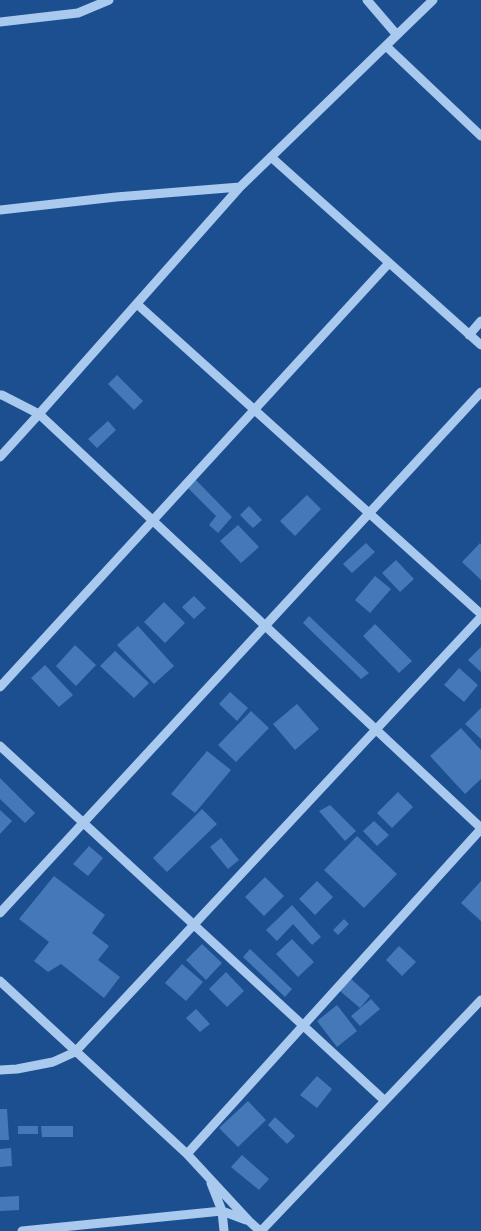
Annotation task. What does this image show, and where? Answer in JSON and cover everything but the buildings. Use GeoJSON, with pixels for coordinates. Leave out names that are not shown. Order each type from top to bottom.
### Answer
{"type":"FeatureCollection","features":[{"type":"Feature","properties":{"kind":"street"},"geometry":{"type":"LineString","coordinates":[[78,13],[86,0]]}},
{"type":"Feature","properties":{"kind":"street"},"geometry":{"type":"LineString","coordinates":[[0,22],[78,13],[109,0]]}},
{"type":"Feature","properties":{"kind":"street"},"geometry":{"type":"LineString","coordinates":[[366,0],[397,35]]}},
{"type":"Feature","properties":{"kind":"street"},"geometry":{"type":"LineString","coordinates":[[0,457],[240,188],[433,0]]}},
{"type":"Feature","properties":{"kind":"street"},"geometry":{"type":"LineString","coordinates":[[386,46],[481,136]]}},
{"type":"Feature","properties":{"kind":"street"},"geometry":{"type":"LineString","coordinates":[[271,157],[481,346]]}},
{"type":"Feature","properties":{"kind":"street"},"geometry":{"type":"LineString","coordinates":[[0,210],[116,197],[240,188]]}},
{"type":"Feature","properties":{"kind":"street"},"geometry":{"type":"LineString","coordinates":[[0,687],[390,263]]}},
{"type":"Feature","properties":{"kind":"street"},"geometry":{"type":"LineString","coordinates":[[0,1070],[17,1069],[53,1062],[76,1052],[481,615],[137,304]]}},
{"type":"Feature","properties":{"kind":"street"},"geometry":{"type":"LineString","coordinates":[[469,335],[481,322]]}},
{"type":"Feature","properties":{"kind":"street"},"geometry":{"type":"LineString","coordinates":[[0,913],[481,392]]}},
{"type":"Feature","properties":{"kind":"street"},"geometry":{"type":"LineString","coordinates":[[0,395],[39,414],[481,829],[187,1154]]}},
{"type":"Feature","properties":{"kind":"street"},"geometry":{"type":"LineString","coordinates":[[0,746],[385,1101]]}},
{"type":"Feature","properties":{"kind":"street"},"geometry":{"type":"LineString","coordinates":[[0,981],[187,1154],[249,1221],[261,1231],[481,1000]]}},
{"type":"Feature","properties":{"kind":"street"},"geometry":{"type":"LineString","coordinates":[[208,1177],[222,1211],[224,1231]]}},
{"type":"Feature","properties":{"kind":"street"},"geometry":{"type":"LineString","coordinates":[[22,1231],[222,1211],[249,1221]]}}]}
